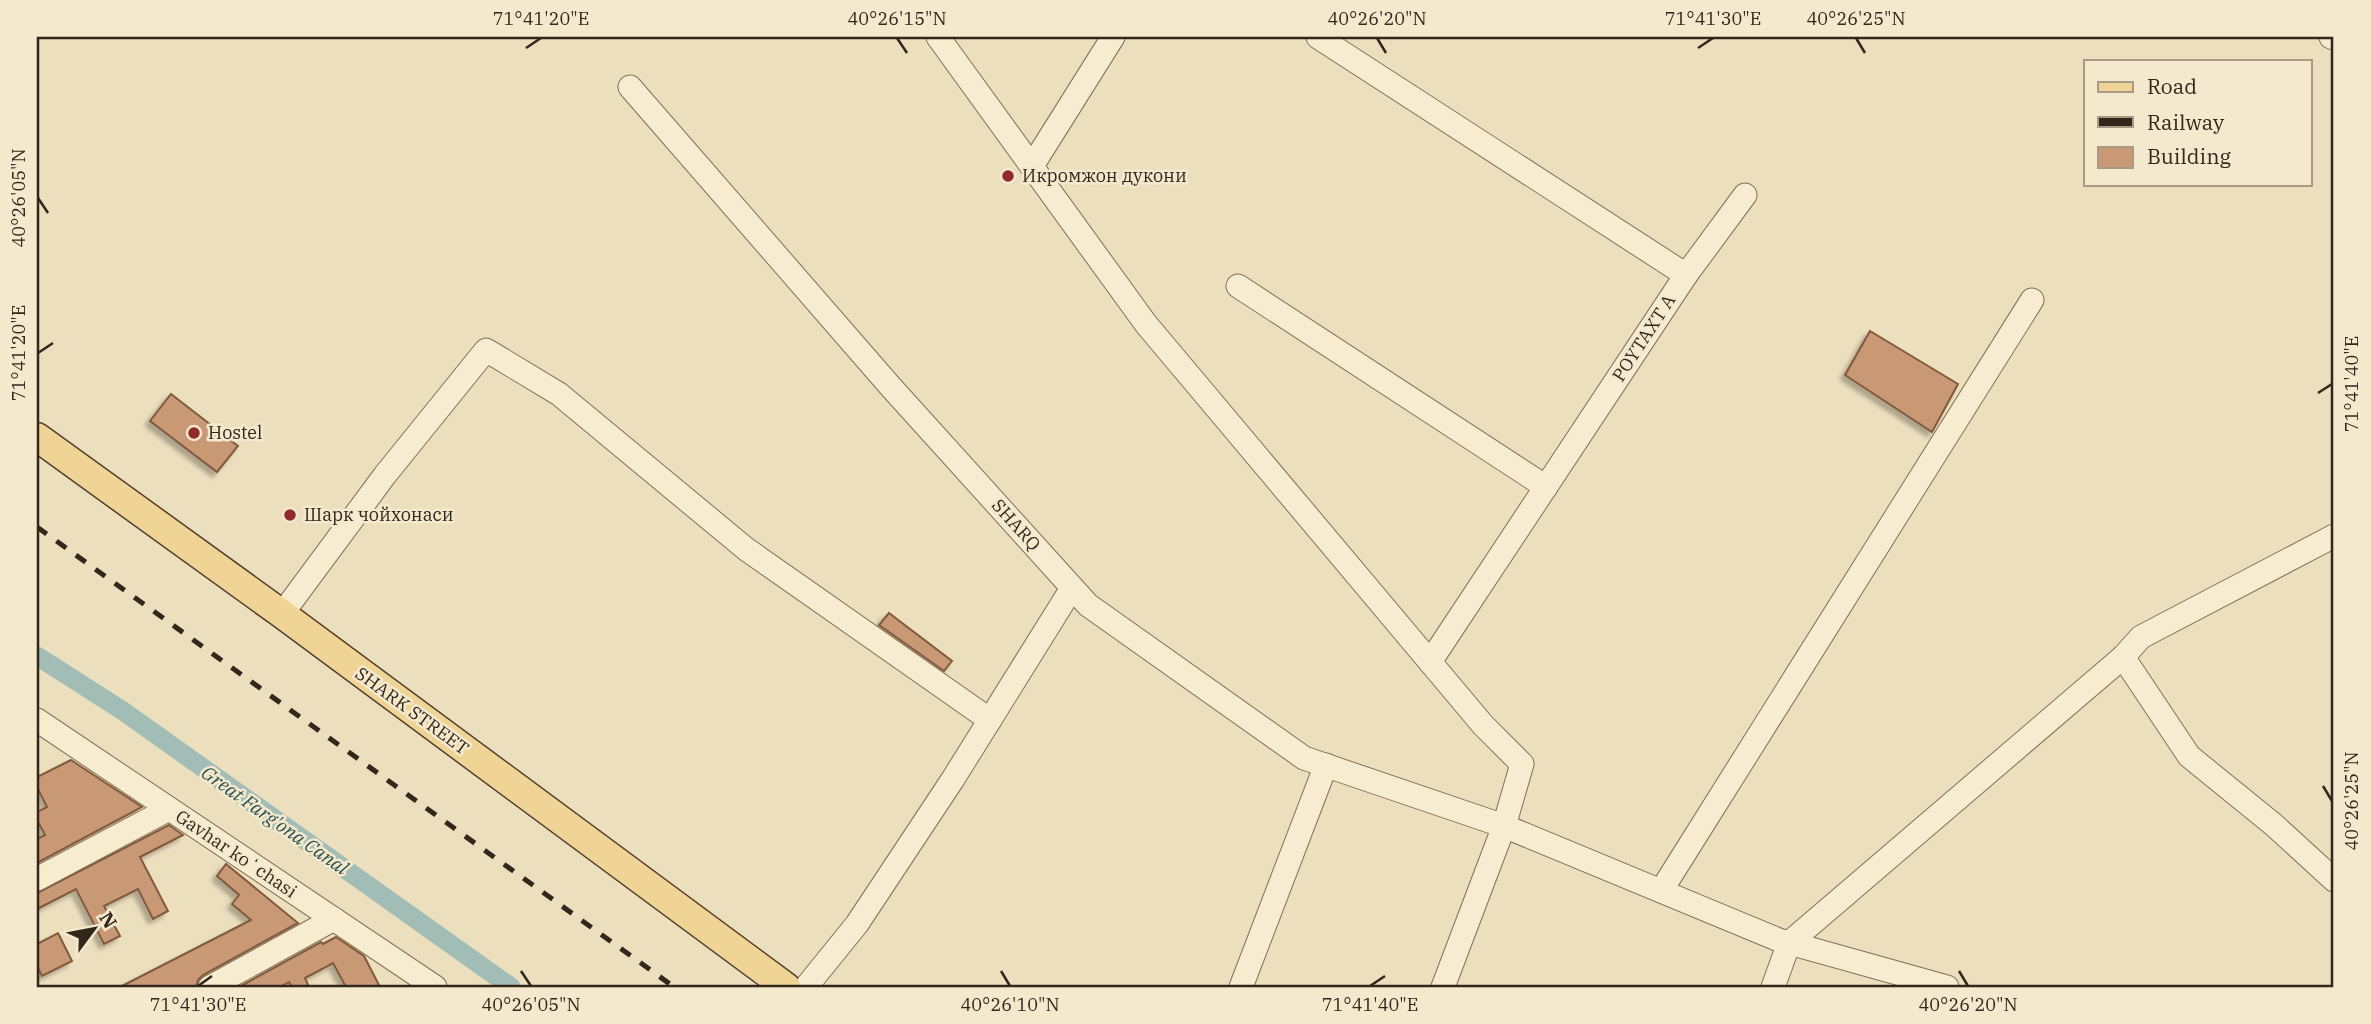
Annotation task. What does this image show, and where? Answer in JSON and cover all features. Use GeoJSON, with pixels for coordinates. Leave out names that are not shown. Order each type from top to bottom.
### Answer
{"type":"FeatureCollection","features":[{"type":"Feature","properties":{"kind":"main road","name":"SHARK STREET"},"geometry":{"type":"LineString","coordinates":[[37,437],[282,614],[786,987]]}},
{"type":"Feature","properties":{"kind":"street"},"geometry":{"type":"LineString","coordinates":[[938,37],[1146,324],[1483,725],[1522,764],[1504,826],[1443,987]]}},
{"type":"Feature","properties":{"kind":"street"},"geometry":{"type":"LineString","coordinates":[[1032,166],[1113,37]]}},
{"type":"Feature","properties":{"kind":"street","name":"POYTAXT A"},"geometry":{"type":"LineString","coordinates":[[1318,37],[1686,275],[1430,662]]}},
{"type":"Feature","properties":{"kind":"street","name":"SHARQ"},"geometry":{"type":"LineString","coordinates":[[630,87],[890,386],[1088,605],[1304,758],[1504,826],[1789,943],[1947,987]]}},
{"type":"Feature","properties":{"kind":"street"},"geometry":{"type":"LineString","coordinates":[[1686,275],[1745,195]]}},
{"type":"Feature","properties":{"kind":"street"},"geometry":{"type":"LineString","coordinates":[[1238,286],[1546,487]]}},
{"type":"Feature","properties":{"kind":"street"},"geometry":{"type":"LineString","coordinates":[[1661,891],[2032,300]]}},
{"type":"Feature","properties":{"kind":"street"},"geometry":{"type":"LineString","coordinates":[[282,614],[385,475],[486,350],[559,394],[746,549],[990,720]]}},
{"type":"Feature","properties":{"kind":"street"},"geometry":{"type":"LineString","coordinates":[[1773,987],[1789,943],[2123,657],[2141,638],[2334,536]]}},
{"type":"Feature","properties":{"kind":"street"},"geometry":{"type":"LineString","coordinates":[[806,987],[858,925],[1072,588]]}},
{"type":"Feature","properties":{"kind":"street"},"geometry":{"type":"LineString","coordinates":[[2123,657],[2189,756],[2274,825],[2334,880]]}},
{"type":"Feature","properties":{"kind":"street","name":"Gavhar koʻchasi"},"geometry":{"type":"LineString","coordinates":[[37,720],[435,987]]}},
{"type":"Feature","properties":{"kind":"street"},"geometry":{"type":"LineString","coordinates":[[1241,987],[1326,765]]}},
{"type":"Feature","properties":{"kind":"street"},"geometry":{"type":"LineString","coordinates":[[37,879],[169,809]]}},
{"type":"Feature","properties":{"kind":"street"},"geometry":{"type":"LineString","coordinates":[[210,987],[334,919]]}},
{"type":"Feature","properties":{"kind":"building"},"geometry":{"type":"Polygon","coordinates":[[[1870,331],[1958,384],[1932,432],[1845,375],[1870,331]]]}},
{"type":"Feature","properties":{"kind":"building","name":"Hostel"},"geometry":{"type":"Polygon","coordinates":[[[171,394],[238,446],[217,472],[150,421],[171,394]]]}},
{"type":"Feature","properties":{"kind":"building"},"geometry":{"type":"Polygon","coordinates":[[[889,613],[952,661],[944,671],[879,625],[889,613]]]}},
{"type":"Feature","properties":{"kind":"building"},"geometry":{"type":"Polygon","coordinates":[[[71,760],[142,807],[37,863],[37,839],[45,835],[37,820],[37,812],[47,807],[37,787],[37,777],[71,760]]]}},
{"type":"Feature","properties":{"kind":"building"},"geometry":{"type":"Polygon","coordinates":[[[169,825],[183,835],[140,857],[168,911],[153,919],[138,889],[104,906],[120,936],[104,944],[76,889],[37,909],[37,893],[169,825]]]}},
{"type":"Feature","properties":{"kind":"building"},"geometry":{"type":"Polygon","coordinates":[[[226,864],[298,923],[203,975],[196,987],[120,987],[251,920],[232,904],[239,895],[217,876],[226,864]]]}},
{"type":"Feature","properties":{"kind":"building"},"geometry":{"type":"Polygon","coordinates":[[[58,933],[72,961],[42,976],[37,966],[37,944],[58,933]]]}},
{"type":"Feature","properties":{"kind":"building"},"geometry":{"type":"Polygon","coordinates":[[[336,937],[364,956],[380,987],[346,987],[333,963],[305,978],[309,987],[292,987],[289,982],[280,987],[239,987],[321,942],[323,944],[336,937]]]}},
{"type":"Feature","properties":{"kind":"waterway","name":"Great Farg'ona Canal"},"geometry":{"type":"LineString","coordinates":[[37,656],[123,711],[511,987]]}},
{"type":"Feature","properties":{"kind":"railway"},"geometry":{"type":"LineString","coordinates":[[37,527],[674,987]]}},
{"type":"Feature","properties":{"kind":"place","name":"Икромжон дукони"},"geometry":{"type":"Point","coordinates":[1008,176]}},
{"type":"Feature","properties":{"kind":"place","name":"Hostel"},"geometry":{"type":"Point","coordinates":[194,433]}},
{"type":"Feature","properties":{"kind":"place","name":"Шарк чойхонаси"},"geometry":{"type":"Point","coordinates":[290,515]}}]}
